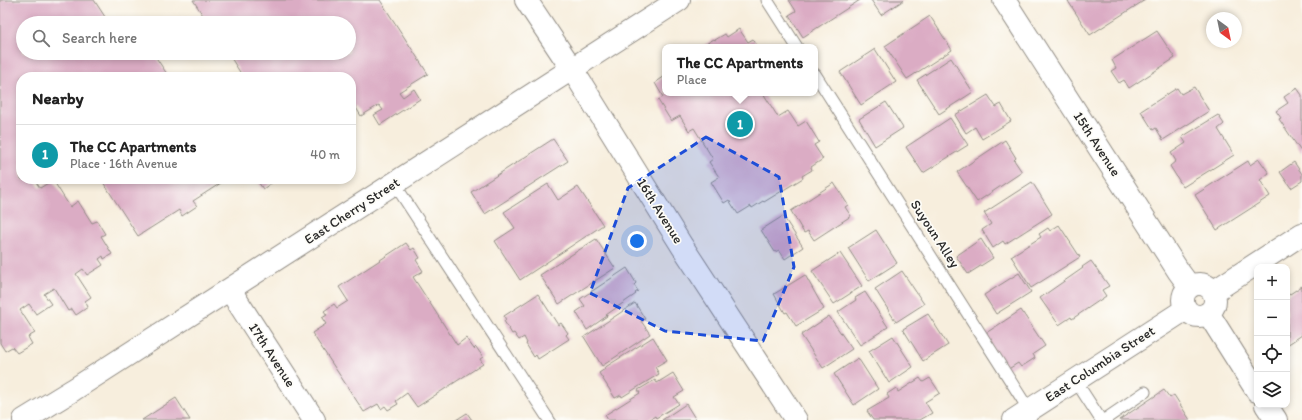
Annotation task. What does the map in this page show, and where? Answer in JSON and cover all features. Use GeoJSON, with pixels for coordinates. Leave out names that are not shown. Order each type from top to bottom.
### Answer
{"type":"FeatureCollection","features":[{"type":"Feature","properties":{"kind":"street","name":"16th Avenue"},"geometry":{"type":"LineString","coordinates":[[526,0],[572,69],[682,246],[796,420]]}},
{"type":"Feature","properties":{"kind":"street","name":"East Cherry Street"},"geometry":{"type":"LineString","coordinates":[[24,420],[230,290],[679,0]]}},
{"type":"Feature","properties":{"kind":"street","name":"15th Avenue"},"geometry":{"type":"LineString","coordinates":[[1004,0],[1190,287]]}},
{"type":"Feature","properties":{"kind":"street"},"geometry":{"type":"LineString","coordinates":[[1213,292],[1302,234]]}},
{"type":"Feature","properties":{"kind":"street"},"geometry":{"type":"LineString","coordinates":[[1203,284],[1213,292],[1215,304],[1213,309],[1208,314],[1199,316],[1188,312],[1183,302],[1183,297],[1185,292],[1190,287],[1203,284]]}},
{"type":"Feature","properties":{"kind":"street","name":"17th Avenue"},"geometry":{"type":"LineString","coordinates":[[230,290],[314,420]]}},
{"type":"Feature","properties":{"kind":"street","name":"East Columbia Street"},"geometry":{"type":"LineString","coordinates":[[1021,415],[1186,309]]}},
{"type":"Feature","properties":{"kind":"street"},"geometry":{"type":"LineString","coordinates":[[1208,314],[1254,386]]}},
{"type":"Feature","properties":{"kind":"street"},"geometry":{"type":"LineString","coordinates":[[1268,408],[1276,420]]}},
{"type":"Feature","properties":{"kind":"lane"},"geometry":{"type":"LineString","coordinates":[[767,0],[796,44]]}},
{"type":"Feature","properties":{"kind":"lane","name":"Suyoun Alley"},"geometry":{"type":"LineString","coordinates":[[818,79],[1021,415]]}},
{"type":"Feature","properties":{"kind":"lane"},"geometry":{"type":"LineString","coordinates":[[394,183],[549,420]]}},
{"type":"Feature","properties":{"kind":"lane"},"geometry":{"type":"LineString","coordinates":[[1075,380],[1103,420],[1145,392]]}},
{"type":"Feature","properties":{"kind":"highlighted area"},"geometry":{"type":"Polygon","coordinates":[[[706,137],[779,177],[794,267],[763,341],[665,331],[590,293],[628,188],[706,137]]]}},
{"type":"Feature","properties":{"kind":"building"},"geometry":{"type":"Polygon","coordinates":[[[0,0],[94,0],[104,16],[16,16],[16,60],[158,60],[166,72],[16,72],[16,184],[37,184],[40,188],[46,184],[56,184],[70,207],[78,201],[92,223],[97,221],[105,234],[101,236],[112,254],[104,259],[103,256],[99,259],[103,265],[87,275],[83,269],[76,274],[91,297],[85,301],[88,307],[76,315],[72,309],[68,311],[54,288],[44,294],[51,304],[36,314],[29,304],[20,310],[35,333],[28,337],[32,344],[17,353],[12,347],[5,351],[0,343],[0,0]]]}},
{"type":"Feature","properties":{"kind":"building"},"geometry":{"type":"Polygon","coordinates":[[[193,0],[380,0],[428,74],[399,92],[403,97],[414,89],[420,99],[380,125],[374,115],[383,110],[379,105],[361,116],[356,108],[356,72],[240,72],[232,60],[356,60],[356,16],[203,16],[193,0]]]}},
{"type":"Feature","properties":{"kind":"building"},"geometry":{"type":"Polygon","coordinates":[[[789,0],[860,0],[803,37],[789,15],[796,11],[789,0]]]}},
{"type":"Feature","properties":{"kind":"building"},"geometry":{"type":"Polygon","coordinates":[[[871,0],[904,0],[881,15],[871,0]]]}},
{"type":"Feature","properties":{"kind":"building"},"geometry":{"type":"Polygon","coordinates":[[[1145,0],[1090,35],[1068,1],[1145,0]]]}},
{"type":"Feature","properties":{"kind":"building"},"geometry":{"type":"Polygon","coordinates":[[[930,16],[952,50],[907,79],[885,46],[930,16]]]}},
{"type":"Feature","properties":{"kind":"building"},"geometry":{"type":"Polygon","coordinates":[[[739,29],[748,42],[753,39],[756,44],[706,44],[725,34],[727,37],[739,29]]]}},
{"type":"Feature","properties":{"kind":"building"},"geometry":{"type":"Polygon","coordinates":[[[1157,31],[1175,58],[1129,88],[1124,80],[1119,83],[1111,71],[1116,68],[1112,60],[1157,31]]]}},
{"type":"Feature","properties":{"kind":"building"},"geometry":{"type":"Polygon","coordinates":[[[875,49],[896,82],[861,105],[840,72],[875,49]]]}},
{"type":"Feature","properties":{"kind":"building"},"geometry":{"type":"Polygon","coordinates":[[[951,58],[973,92],[939,114],[917,80],[951,58]]]}},
{"type":"Feature","properties":{"kind":"building"},"geometry":{"type":"Polygon","coordinates":[[[662,78],[662,95],[655,83],[662,78]]]}},
{"type":"Feature","properties":{"kind":"building"},"geometry":{"type":"Polygon","coordinates":[[[1194,87],[1209,111],[1163,140],[1156,128],[1153,130],[1141,111],[1177,88],[1181,94],[1194,87]]]}},
{"type":"Feature","properties":{"kind":"building"},"geometry":{"type":"Polygon","coordinates":[[[1297,88],[1302,95],[1302,153],[1279,119],[1281,118],[1276,111],[1288,103],[1284,97],[1297,88]]]}},
{"type":"Feature","properties":{"kind":"building"},"geometry":{"type":"Polygon","coordinates":[[[988,95],[996,107],[1001,104],[1011,121],[982,139],[975,127],[966,133],[955,115],[988,95]]]}},
{"type":"Feature","properties":{"kind":"building"},"geometry":{"type":"Polygon","coordinates":[[[765,96],[778,117],[788,111],[798,126],[806,121],[819,142],[814,145],[823,159],[811,167],[812,170],[802,176],[803,178],[764,202],[763,201],[752,208],[751,206],[738,214],[729,200],[724,203],[711,182],[719,177],[709,162],[713,159],[694,128],[689,131],[680,116],[671,121],[658,100],[663,97],[765,96]]]}},
{"type":"Feature","properties":{"kind":"building"},"geometry":{"type":"Polygon","coordinates":[[[886,102],[903,128],[875,146],[859,119],[886,102]]]}},
{"type":"Feature","properties":{"kind":"building"},"geometry":{"type":"Polygon","coordinates":[[[1218,115],[1224,124],[1218,129],[1234,155],[1183,187],[1170,166],[1176,161],[1171,153],[1186,143],[1182,137],[1218,115]]]}},
{"type":"Feature","properties":{"kind":"building"},"geometry":{"type":"Polygon","coordinates":[[[950,118],[968,145],[923,173],[906,147],[950,118]]]}},
{"type":"Feature","properties":{"kind":"building"},"geometry":{"type":"Polygon","coordinates":[[[553,139],[568,161],[485,214],[471,192],[553,139]]]}},
{"type":"Feature","properties":{"kind":"building"},"geometry":{"type":"Polygon","coordinates":[[[1005,140],[1016,158],[1014,160],[1022,172],[977,202],[957,172],[1005,140]]]}},
{"type":"Feature","properties":{"kind":"building"},"geometry":{"type":"Polygon","coordinates":[[[1259,159],[1269,173],[1260,180],[1270,196],[1217,230],[1195,195],[1248,161],[1250,165],[1259,159]]]}},
{"type":"Feature","properties":{"kind":"building"},"geometry":{"type":"Polygon","coordinates":[[[1294,162],[1302,174],[1302,181],[1291,188],[1280,172],[1294,162]]]}},
{"type":"Feature","properties":{"kind":"building"},"geometry":{"type":"Polygon","coordinates":[[[1032,182],[1052,214],[1005,244],[1003,241],[993,248],[982,230],[991,224],[984,213],[1032,182]]]}},
{"type":"Feature","properties":{"kind":"building"},"geometry":{"type":"Polygon","coordinates":[[[834,183],[848,205],[845,207],[851,216],[814,240],[808,231],[804,233],[791,211],[834,183]]]}},
{"type":"Feature","properties":{"kind":"building"},"geometry":{"type":"Polygon","coordinates":[[[104,184],[219,184],[193,201],[197,206],[182,216],[179,210],[138,236],[104,184]]]}},
{"type":"Feature","properties":{"kind":"building"},"geometry":{"type":"Polygon","coordinates":[[[260,184],[270,184],[263,189],[260,184]]]}},
{"type":"Feature","properties":{"kind":"building"},"geometry":{"type":"Polygon","coordinates":[[[548,184],[558,200],[578,187],[603,225],[520,280],[495,241],[515,228],[504,212],[548,184]]]}},
{"type":"Feature","properties":{"kind":"building"},"geometry":{"type":"Polygon","coordinates":[[[783,216],[803,247],[785,259],[779,250],[775,252],[761,230],[783,216]]]}},
{"type":"Feature","properties":{"kind":"building"},"geometry":{"type":"Polygon","coordinates":[[[1059,225],[1080,257],[1031,288],[1011,256],[1041,237],[1039,234],[1048,228],[1050,231],[1059,225]]]}},
{"type":"Feature","properties":{"kind":"building"},"geometry":{"type":"Polygon","coordinates":[[[876,230],[897,263],[869,281],[848,248],[876,230]]]}},
{"type":"Feature","properties":{"kind":"building"},"geometry":{"type":"Polygon","coordinates":[[[596,239],[615,268],[559,304],[540,275],[596,239]]]}},
{"type":"Feature","properties":{"kind":"building"},"geometry":{"type":"Polygon","coordinates":[[[981,239],[993,258],[968,274],[956,256],[981,239]]]}},
{"type":"Feature","properties":{"kind":"building"},"geometry":{"type":"Polygon","coordinates":[[[406,243],[411,250],[414,248],[420,258],[416,260],[423,271],[413,277],[457,345],[466,338],[474,349],[476,347],[483,357],[480,359],[483,364],[417,407],[407,393],[396,401],[398,404],[388,410],[385,406],[381,409],[378,404],[364,412],[312,333],[326,324],[322,318],[327,315],[324,311],[334,304],[337,308],[348,301],[339,287],[406,243]]]}},
{"type":"Feature","properties":{"kind":"building"},"geometry":{"type":"Polygon","coordinates":[[[840,253],[862,286],[834,304],[812,271],[840,253]]]}},
{"type":"Feature","properties":{"kind":"building"},"geometry":{"type":"Polygon","coordinates":[[[1091,261],[1109,286],[1102,290],[1106,296],[1072,319],[1071,317],[1059,325],[1040,298],[1091,261]]]}},
{"type":"Feature","properties":{"kind":"building"},"geometry":{"type":"Polygon","coordinates":[[[627,268],[636,283],[634,285],[638,291],[587,330],[576,312],[585,306],[580,299],[627,268]]]}},
{"type":"Feature","properties":{"kind":"building"},"geometry":{"type":"Polygon","coordinates":[[[902,271],[924,304],[896,322],[875,289],[902,271]]]}},
{"type":"Feature","properties":{"kind":"building"},"geometry":{"type":"Polygon","coordinates":[[[1019,273],[1031,292],[996,314],[984,295],[1019,273]]]}},
{"type":"Feature","properties":{"kind":"building"},"geometry":{"type":"Polygon","coordinates":[[[805,275],[824,309],[796,326],[787,312],[785,313],[774,294],[805,275]]]}},
{"type":"Feature","properties":{"kind":"building"},"geometry":{"type":"Polygon","coordinates":[[[1302,286],[1302,335],[1290,343],[1290,300],[1290,294],[1302,286]]]}},
{"type":"Feature","properties":{"kind":"building"},"geometry":{"type":"Polygon","coordinates":[[[865,292],[888,327],[860,345],[838,312],[865,292]]]}},
{"type":"Feature","properties":{"kind":"building"},"geometry":{"type":"Polygon","coordinates":[[[538,294],[558,325],[561,323],[568,333],[566,335],[569,339],[538,359],[536,355],[534,357],[526,344],[527,343],[524,337],[519,340],[514,333],[512,334],[504,321],[506,320],[504,316],[538,294]]]}},
{"type":"Feature","properties":{"kind":"building"},"geometry":{"type":"Polygon","coordinates":[[[635,303],[645,319],[641,321],[650,334],[602,366],[584,337],[635,303]]]}},
{"type":"Feature","properties":{"kind":"building"},"geometry":{"type":"Polygon","coordinates":[[[1021,310],[1045,346],[1033,354],[1035,358],[1021,367],[1018,363],[1007,370],[983,335],[1021,310]]]}},
{"type":"Feature","properties":{"kind":"building"},"geometry":{"type":"Polygon","coordinates":[[[928,314],[948,345],[923,361],[903,329],[928,314]]]}},
{"type":"Feature","properties":{"kind":"building"},"geometry":{"type":"Polygon","coordinates":[[[829,316],[852,349],[823,368],[801,335],[829,316]]]}},
{"type":"Feature","properties":{"kind":"building"},"geometry":{"type":"Polygon","coordinates":[[[893,336],[913,367],[889,383],[869,351],[893,336]]]}},
{"type":"Feature","properties":{"kind":"building"},"geometry":{"type":"Polygon","coordinates":[[[653,337],[667,360],[655,367],[659,374],[622,397],[621,395],[615,398],[599,373],[605,369],[604,368],[653,337]]]}},
{"type":"Feature","properties":{"kind":"building"},"geometry":{"type":"Polygon","coordinates":[[[858,358],[878,389],[854,405],[834,374],[858,358]]]}},
{"type":"Feature","properties":{"kind":"building"},"geometry":{"type":"Polygon","coordinates":[[[673,373],[684,391],[674,397],[679,404],[656,418],[655,416],[649,420],[608,420],[605,415],[640,393],[638,390],[655,380],[657,383],[673,373]]]}},
{"type":"Feature","properties":{"kind":"building"},"geometry":{"type":"Polygon","coordinates":[[[920,378],[923,382],[930,378],[940,393],[925,402],[932,413],[920,420],[873,420],[867,411],[889,398],[887,394],[896,388],[898,392],[920,378]]]}},
{"type":"Feature","properties":{"kind":"building"},"geometry":{"type":"Polygon","coordinates":[[[1164,390],[1170,398],[1174,395],[1190,420],[1119,420],[1164,390]]]}},
{"type":"Feature","properties":{"kind":"building"},"geometry":{"type":"Polygon","coordinates":[[[176,398],[190,420],[142,420],[176,398]]]}},
{"type":"Feature","properties":{"kind":"building"},"geometry":{"type":"Polygon","coordinates":[[[686,404],[696,420],[662,420],[686,404]]]}},
{"type":"Feature","properties":{"kind":"building"},"geometry":{"type":"Polygon","coordinates":[[[467,413],[472,420],[456,420],[467,413]]]}},
{"type":"Feature","properties":{"kind":"place","name":"The CC Apartments"},"geometry":{"type":"Point","coordinates":[740,124]}}]}
